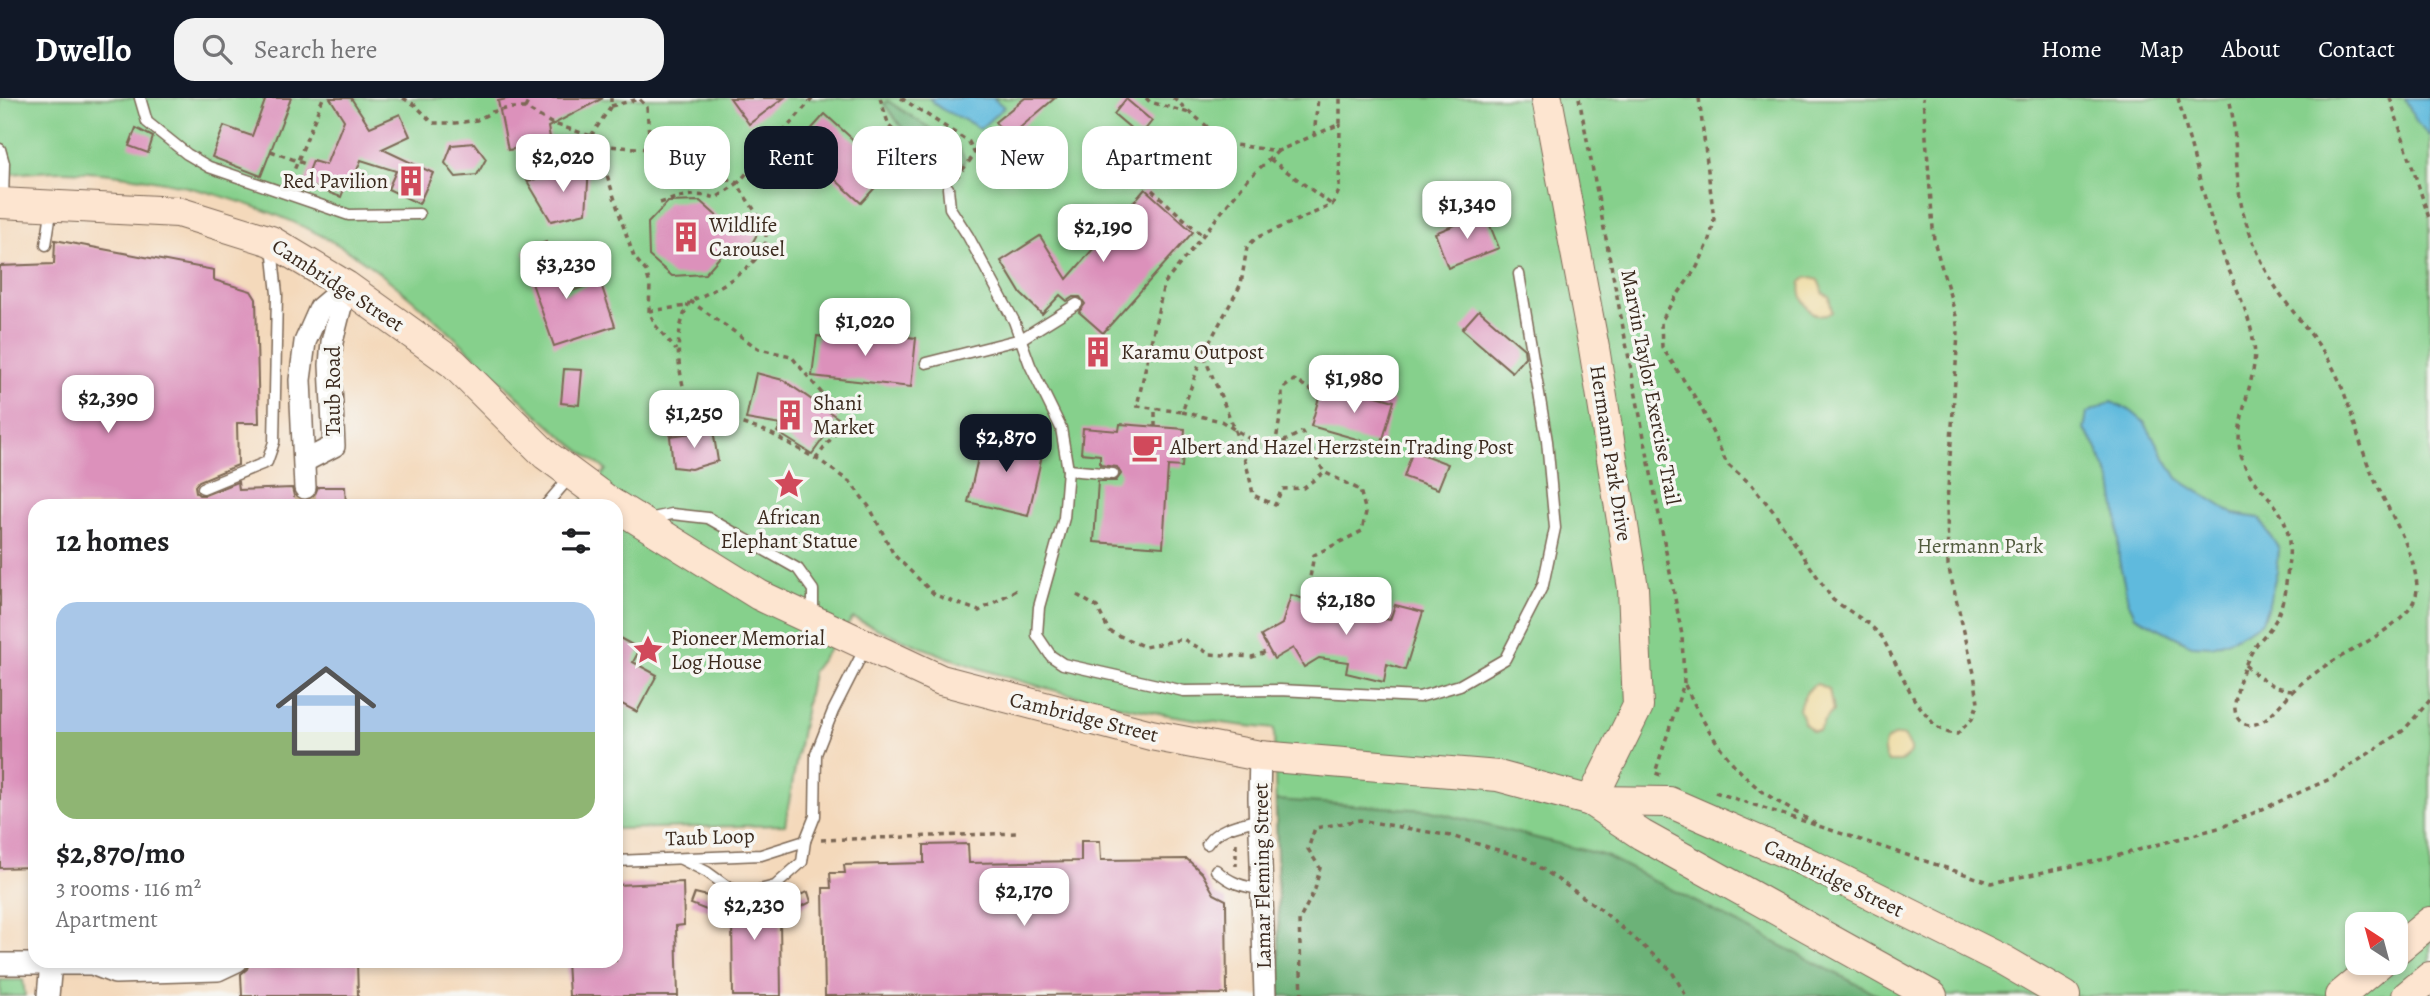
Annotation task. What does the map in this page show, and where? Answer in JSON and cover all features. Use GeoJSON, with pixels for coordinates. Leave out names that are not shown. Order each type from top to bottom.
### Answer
{"type":"FeatureCollection","features":[{"type":"Feature","properties":{"kind":"street","name":"Hermann Park Drive"},"geometry":{"type":"LineString","coordinates":[[1547,98],[1594,348],[1633,588],[1638,706],[1591,801]]}},
{"type":"Feature","properties":{"kind":"street","name":"Cambridge Street"},"geometry":{"type":"LineString","coordinates":[[1,203],[178,212],[271,241],[346,286],[453,363],[546,455],[607,499]]}},
{"type":"Feature","properties":{"kind":"street","name":"Taub Road"},"geometry":{"type":"LineString","coordinates":[[305,488],[300,380],[306,342],[320,309],[346,286]]}},
{"type":"Feature","properties":{"kind":"street","name":"Taub Road"},"geometry":{"type":"LineString","coordinates":[[305,461],[334,446],[330,365],[332,342],[346,286]]}},
{"type":"Feature","properties":{"kind":"street","name":"Cambridge Street"},"geometry":{"type":"LineString","coordinates":[[624,511],[759,595],[941,680],[1151,735],[1260,756],[1498,776],[1591,801],[1670,802],[1814,866],[2005,961],[2065,996]]}},
{"type":"Feature","properties":{"kind":"street","name":"Lamar Fleming Street"},"geometry":{"type":"LineString","coordinates":[[1260,756],[1265,996]]}},
{"type":"Feature","properties":{"kind":"street","name":"Cambridge Street"},"geometry":{"type":"LineString","coordinates":[[1591,801],[1642,835],[1932,996]]}},
{"type":"Feature","properties":{"kind":"street"},"geometry":{"type":"LineString","coordinates":[[2408,940],[2430,922]]}},
{"type":"Feature","properties":{"kind":"street"},"geometry":{"type":"LineString","coordinates":[[0,964],[28,963]]}},
{"type":"Feature","properties":{"kind":"street"},"geometry":{"type":"LineString","coordinates":[[48,996],[51,968]]}},
{"type":"Feature","properties":{"kind":"street"},"geometry":{"type":"LineString","coordinates":[[106,968],[116,973],[222,968]]}},
{"type":"Feature","properties":{"kind":"street"},"geometry":{"type":"LineString","coordinates":[[2340,996],[2365,975]]}},
{"type":"Feature","properties":{"kind":"street"},"geometry":{"type":"LineString","coordinates":[[2407,996],[2430,977]]}},
{"type":"Feature","properties":{"kind":"lane"},"geometry":{"type":"LineString","coordinates":[[140,98],[148,122],[187,155],[209,167],[349,215],[419,214]]}},
{"type":"Feature","properties":{"kind":"lane"},"geometry":{"type":"LineString","coordinates":[[0,149],[4,163],[1,203]]}},
{"type":"Feature","properties":{"kind":"lane"},"geometry":{"type":"LineString","coordinates":[[948,189],[950,208],[1014,321],[1030,365],[1061,428],[1068,470],[1064,518],[1039,607],[1037,635],[1051,656],[1063,664],[1184,691],[1280,690],[1419,697],[1460,685],[1505,659],[1543,585],[1555,528],[1547,441],[1519,274]]}},
{"type":"Feature","properties":{"kind":"lane"},"geometry":{"type":"LineString","coordinates":[[46,245],[52,205]]}},
{"type":"Feature","properties":{"kind":"lane"},"geometry":{"type":"LineString","coordinates":[[204,488],[267,462],[274,442],[277,294],[271,241]]}},
{"type":"Feature","properties":{"kind":"lane"},"geometry":{"type":"LineString","coordinates":[[926,363],[1021,338],[1077,304]]}},
{"type":"Feature","properties":{"kind":"lane"},"geometry":{"type":"LineString","coordinates":[[1068,470],[1113,474]]}},
{"type":"Feature","properties":{"kind":"lane"},"geometry":{"type":"LineString","coordinates":[[551,499],[572,475]]}},
{"type":"Feature","properties":{"kind":"lane"},"geometry":{"type":"LineString","coordinates":[[624,511],[708,518],[798,569],[813,590],[813,621]]}},
{"type":"Feature","properties":{"kind":"lane"},"geometry":{"type":"LineString","coordinates":[[679,857],[729,888],[748,893],[775,886],[802,862],[805,841],[815,816],[816,754],[833,711],[866,646]]}},
{"type":"Feature","properties":{"kind":"lane"},"geometry":{"type":"LineString","coordinates":[[1207,844],[1211,837],[1225,830],[1260,819]]}},
{"type":"Feature","properties":{"kind":"lane","name":"Taub Loop"},"geometry":{"type":"LineString","coordinates":[[623,860],[761,855],[805,841]]}},
{"type":"Feature","properties":{"kind":"lane"},"geometry":{"type":"LineString","coordinates":[[1216,870],[1226,880],[1240,887],[1262,889]]}},
{"type":"Feature","properties":{"kind":"path"},"geometry":{"type":"LineString","coordinates":[[291,178],[323,98]]}},
{"type":"Feature","properties":{"kind":"path"},"geometry":{"type":"LineString","coordinates":[[403,98],[433,122],[477,120],[492,112],[525,108],[551,123],[591,136],[607,146],[644,149]]}},
{"type":"Feature","properties":{"kind":"path"},"geometry":{"type":"LineString","coordinates":[[525,108],[530,98]]}},
{"type":"Feature","properties":{"kind":"path"},"geometry":{"type":"LineString","coordinates":[[591,136],[611,106],[611,98]]}},
{"type":"Feature","properties":{"kind":"path"},"geometry":{"type":"LineString","coordinates":[[660,203],[677,197],[700,194],[716,198],[738,183],[813,98]]}},
{"type":"Feature","properties":{"kind":"path"},"geometry":{"type":"LineString","coordinates":[[880,98],[889,126]]}},
{"type":"Feature","properties":{"kind":"path"},"geometry":{"type":"LineString","coordinates":[[901,98],[944,126]]}},
{"type":"Feature","properties":{"kind":"path"},"geometry":{"type":"LineString","coordinates":[[1146,98],[1150,102],[1192,114]]}},
{"type":"Feature","properties":{"kind":"path"},"geometry":{"type":"LineString","coordinates":[[1174,98],[1228,144],[1278,151]]}},
{"type":"Feature","properties":{"kind":"path"},"geometry":{"type":"LineString","coordinates":[[1314,136],[1318,98]]}},
{"type":"Feature","properties":{"kind":"path"},"geometry":{"type":"LineString","coordinates":[[1182,412],[1203,354],[1241,284],[1247,247],[1256,238],[1332,205],[1339,191],[1340,98]]}},
{"type":"Feature","properties":{"kind":"path","name":"Marvin Taylor Exercise Trail"},"geometry":{"type":"LineString","coordinates":[[1579,98],[1682,635],[1684,683],[1655,773],[1668,777]]}},
{"type":"Feature","properties":{"kind":"path"},"geometry":{"type":"LineString","coordinates":[[1699,98],[1714,219],[1710,240],[1698,267],[1661,322],[1662,347],[1700,405],[1727,464],[1752,485],[1773,511],[1833,600],[1869,624],[1881,637],[1914,699],[1936,727],[1957,734],[1972,719],[1978,704],[1974,673],[1948,565],[1947,504],[1958,333],[1956,316],[1934,241],[1923,98]]}},
{"type":"Feature","properties":{"kind":"path"},"geometry":{"type":"LineString","coordinates":[[2178,98],[2220,247],[2241,295],[2254,341],[2255,351],[2240,429],[2240,452],[2250,474],[2284,517],[2288,531],[2290,555],[2278,617],[2245,665],[2240,680],[2235,711],[2237,718],[2252,725],[2261,721],[2294,690],[2323,668],[2397,622],[2410,609],[2417,589],[2414,572],[2396,521],[2372,476],[2333,369],[2316,341],[2284,302],[2264,268],[2249,231],[2240,198],[2234,120],[2229,98]]}},
{"type":"Feature","properties":{"kind":"path"},"geometry":{"type":"LineString","coordinates":[[2390,98],[2430,221]]}},
{"type":"Feature","properties":{"kind":"path"},"geometry":{"type":"LineString","coordinates":[[611,106],[639,99],[647,107],[648,126]]}},
{"type":"Feature","properties":{"kind":"path"},"geometry":{"type":"LineString","coordinates":[[1306,600],[1314,555],[1362,531],[1366,512],[1360,490],[1324,472],[1302,432],[1275,446],[1261,446],[1221,421],[1182,412],[1137,407],[1164,284],[1247,180],[1269,159],[1278,151],[1340,124]]}},
{"type":"Feature","properties":{"kind":"path"},"geometry":{"type":"LineString","coordinates":[[962,137],[969,142],[975,154],[962,170]]}},
{"type":"Feature","properties":{"kind":"path"},"geometry":{"type":"LineString","coordinates":[[607,146],[606,172],[634,257],[646,271],[650,285],[649,311],[656,326],[678,352]]}},
{"type":"Feature","properties":{"kind":"path"},"geometry":{"type":"LineString","coordinates":[[271,151],[308,165]]}},
{"type":"Feature","properties":{"kind":"path"},"geometry":{"type":"LineString","coordinates":[[1269,159],[1332,205]]}},
{"type":"Feature","properties":{"kind":"path"},"geometry":{"type":"LineString","coordinates":[[696,432],[682,385],[678,352],[678,332],[687,306],[690,301],[718,288],[752,263],[764,250],[766,238],[738,183],[730,180]]}},
{"type":"Feature","properties":{"kind":"path"},"geometry":{"type":"LineString","coordinates":[[1152,190],[1203,236]]}},
{"type":"Feature","properties":{"kind":"path"},"geometry":{"type":"LineString","coordinates":[[690,301],[759,349],[790,356],[824,396],[845,407],[846,418],[816,459]]}},
{"type":"Feature","properties":{"kind":"path"},"geometry":{"type":"LineString","coordinates":[[649,311],[687,306]]}},
{"type":"Feature","properties":{"kind":"path"},"geometry":{"type":"LineString","coordinates":[[1203,354],[1235,431],[1250,474],[1253,495],[1275,505],[1282,489],[1303,488],[1324,472]]}},
{"type":"Feature","properties":{"kind":"path"},"geometry":{"type":"LineString","coordinates":[[1275,446],[1282,407],[1282,389],[1294,380],[1312,390],[1318,398]]}},
{"type":"Feature","properties":{"kind":"path"},"geometry":{"type":"LineString","coordinates":[[1155,410],[1155,427]]}},
{"type":"Feature","properties":{"kind":"path"},"geometry":{"type":"LineString","coordinates":[[693,421],[734,421],[768,432],[816,459],[851,483],[870,509],[894,555],[935,595],[979,611],[1016,590]]}},
{"type":"Feature","properties":{"kind":"path"},"geometry":{"type":"LineString","coordinates":[[1077,595],[1097,607],[1109,631],[1145,647],[1183,639],[1210,654],[1252,657],[1269,650]]}},
{"type":"Feature","properties":{"kind":"path"},"geometry":{"type":"LineString","coordinates":[[2245,665],[2267,684],[2294,690]]}},
{"type":"Feature","properties":{"kind":"path","name":"Marvin Taylor Exercise Trail"},"geometry":{"type":"LineString","coordinates":[[1684,683],[1698,713],[1747,779],[1770,797],[1821,827]]}},
{"type":"Feature","properties":{"kind":"path","name":"Marvin Taylor Exercise Trail"},"geometry":{"type":"LineString","coordinates":[[1706,790],[1992,883],[2080,865],[2222,827],[2332,778],[2404,730],[2430,700]]}},
{"type":"Feature","properties":{"kind":"path"},"geometry":{"type":"LineString","coordinates":[[1302,996],[1299,920],[1315,889],[1320,869],[1308,849],[1315,828],[1360,820],[1451,836],[1528,859],[1600,908],[1671,970],[1686,996]]}},
{"type":"Feature","properties":{"kind":"path"},"geometry":{"type":"LineString","coordinates":[[805,841],[1018,833]]}},
{"type":"Feature","properties":{"kind":"path"},"geometry":{"type":"LineString","coordinates":[[1236,838],[1236,866]]}},
{"type":"Feature","properties":{"kind":"green space","name":"Hermann Park"},"geometry":{"type":"Polygon","coordinates":[[[0,98],[2430,98],[2430,996],[1280,996],[1274,729],[1169,715],[1065,693],[960,662],[853,618],[812,672],[785,825],[623,829],[623,499],[583,499],[606,470],[555,430],[394,284],[337,244],[263,210],[183,186],[142,178],[64,171],[0,175],[0,98]]]}},
{"type":"Feature","properties":{"kind":"green space"},"geometry":{"type":"Polygon","coordinates":[[[888,101],[926,126],[901,126],[884,104],[888,101]]]}},
{"type":"Feature","properties":{"kind":"green space"},"geometry":{"type":"Polygon","coordinates":[[[1276,800],[1428,810],[1606,856],[1880,996],[1280,996],[1276,800]]]}},
{"type":"Feature","properties":{"kind":"green space"},"geometry":{"type":"Polygon","coordinates":[[[0,980],[23,980],[25,996],[0,996],[0,980]]]}},
{"type":"Feature","properties":{"kind":"sand"},"geometry":{"type":"Polygon","coordinates":[[[1807,277],[1818,280],[1824,294],[1829,296],[1832,312],[1819,315],[1808,308],[1800,289],[1801,282],[1807,277]]]}},
{"type":"Feature","properties":{"kind":"sand"},"geometry":{"type":"Polygon","coordinates":[[[1817,684],[1829,689],[1833,711],[1819,731],[1813,731],[1804,723],[1799,709],[1805,694],[1817,684]]]}},
{"type":"Feature","properties":{"kind":"sand"},"geometry":{"type":"Polygon","coordinates":[[[1904,736],[1911,753],[1900,762],[1888,762],[1884,745],[1889,738],[1904,736]]]}},
{"type":"Feature","properties":{"kind":"water"},"geometry":{"type":"Polygon","coordinates":[[[929,98],[993,98],[1004,107],[983,126],[976,127],[929,98]]]}},
{"type":"Feature","properties":{"kind":"water"},"geometry":{"type":"Polygon","coordinates":[[[2405,98],[2430,98],[2430,137],[2416,122],[2405,98]]]}},
{"type":"Feature","properties":{"kind":"water"},"geometry":{"type":"Polygon","coordinates":[[[2111,402],[2131,411],[2144,422],[2177,478],[2234,514],[2259,518],[2279,549],[2277,571],[2262,622],[2234,638],[2212,646],[2191,645],[2135,616],[2128,601],[2119,560],[2112,483],[2095,445],[2084,429],[2087,413],[2111,402]]]}},
{"type":"Feature","properties":{"kind":"building"},"geometry":{"type":"Polygon","coordinates":[[[266,98],[291,98],[261,176],[212,157],[224,126],[252,136],[266,98]]]}},
{"type":"Feature","properties":{"kind":"building"},"geometry":{"type":"Polygon","coordinates":[[[330,98],[351,98],[370,127],[400,114],[410,136],[382,149],[433,173],[419,204],[388,189],[396,171],[361,160],[351,186],[346,184],[341,197],[304,184],[313,161],[326,165],[344,120],[330,98]]]}},
{"type":"Feature","properties":{"kind":"building"},"geometry":{"type":"Polygon","coordinates":[[[510,98],[603,98],[548,127],[551,143],[508,150],[498,101],[510,98]]]}},
{"type":"Feature","properties":{"kind":"building"},"geometry":{"type":"Polygon","coordinates":[[[730,98],[784,98],[749,124],[730,98]]]}},
{"type":"Feature","properties":{"kind":"building"},"geometry":{"type":"Polygon","coordinates":[[[1025,98],[1055,98],[1022,126],[998,126],[995,122],[1025,98]]]}},
{"type":"Feature","properties":{"kind":"building"},"geometry":{"type":"Polygon","coordinates":[[[1126,99],[1152,121],[1148,126],[1128,126],[1114,114],[1126,99]]]}},
{"type":"Feature","properties":{"kind":"building"},"geometry":{"type":"Polygon","coordinates":[[[825,114],[852,139],[852,189],[874,189],[861,203],[838,182],[838,126],[814,126],[825,114]]]}},
{"type":"Feature","properties":{"kind":"building"},"geometry":{"type":"Polygon","coordinates":[[[136,128],[153,137],[148,153],[129,146],[136,128]]]}},
{"type":"Feature","properties":{"kind":"building"},"geometry":{"type":"Polygon","coordinates":[[[474,143],[486,159],[477,175],[456,177],[445,163],[452,145],[474,143]]]}},
{"type":"Feature","properties":{"kind":"building"},"geometry":{"type":"Polygon","coordinates":[[[589,167],[586,213],[551,221],[527,181],[589,167]]]}},
{"type":"Feature","properties":{"kind":"building"},"geometry":{"type":"Polygon","coordinates":[[[1145,189],[1193,232],[1103,333],[1079,312],[1085,304],[1080,297],[1067,301],[1060,295],[1042,314],[1021,294],[1001,261],[1040,236],[1067,279],[1145,189]]]}},
{"type":"Feature","properties":{"kind":"building","name":"Wildlife Carousel"},"geometry":{"type":"Polygon","coordinates":[[[700,201],[729,227],[730,224],[760,229],[745,256],[724,252],[705,274],[672,276],[649,256],[648,223],[668,202],[700,201]]]}},
{"type":"Feature","properties":{"kind":"building"},"geometry":{"type":"Polygon","coordinates":[[[1485,213],[1499,248],[1448,268],[1435,233],[1485,213]]]}},
{"type":"Feature","properties":{"kind":"building"},"geometry":{"type":"Polygon","coordinates":[[[55,240],[214,270],[214,280],[251,291],[256,299],[259,423],[237,423],[238,465],[199,481],[195,486],[196,492],[205,495],[238,482],[239,490],[292,488],[294,496],[301,499],[28,499],[28,867],[0,868],[0,266],[54,264],[55,240]]]}},
{"type":"Feature","properties":{"kind":"building"},"geometry":{"type":"Polygon","coordinates":[[[546,242],[564,294],[600,281],[615,326],[554,346],[533,286],[524,250],[546,242]]]}},
{"type":"Feature","properties":{"kind":"building"},"geometry":{"type":"Polygon","coordinates":[[[1479,310],[1524,349],[1525,357],[1512,372],[1462,329],[1479,310]]]}},
{"type":"Feature","properties":{"kind":"building"},"geometry":{"type":"Polygon","coordinates":[[[831,329],[916,338],[911,387],[812,376],[817,336],[830,338],[831,329]]]}},
{"type":"Feature","properties":{"kind":"building"},"geometry":{"type":"Polygon","coordinates":[[[564,369],[582,370],[579,405],[561,403],[564,369]]]}},
{"type":"Feature","properties":{"kind":"building","name":"Shani Market"},"geometry":{"type":"Polygon","coordinates":[[[756,373],[783,380],[838,418],[812,454],[777,432],[781,425],[746,419],[756,373]]]}},
{"type":"Feature","properties":{"kind":"building"},"geometry":{"type":"Polygon","coordinates":[[[1342,386],[1394,401],[1381,446],[1311,426],[1321,390],[1339,395],[1342,386]]]}},
{"type":"Feature","properties":{"kind":"building"},"geometry":{"type":"Polygon","coordinates":[[[1120,424],[1185,429],[1182,467],[1168,466],[1163,547],[1094,542],[1098,481],[1116,481],[1121,474],[1117,467],[1100,465],[1100,455],[1081,453],[1083,428],[1119,431],[1120,424]]]}},
{"type":"Feature","properties":{"kind":"building"},"geometry":{"type":"Polygon","coordinates":[[[713,430],[718,461],[691,469],[673,467],[670,436],[713,430]]]}},
{"type":"Feature","properties":{"kind":"building"},"geometry":{"type":"Polygon","coordinates":[[[984,432],[1044,447],[1028,516],[968,502],[984,432]]]}},
{"type":"Feature","properties":{"kind":"building"},"geometry":{"type":"Polygon","coordinates":[[[1412,453],[1448,464],[1438,489],[1404,477],[1412,453]]]}},
{"type":"Feature","properties":{"kind":"building"},"geometry":{"type":"Polygon","coordinates":[[[318,487],[345,487],[346,499],[313,499],[318,487]]]}},
{"type":"Feature","properties":{"kind":"building"},"geometry":{"type":"Polygon","coordinates":[[[1291,595],[1390,620],[1395,605],[1423,612],[1405,670],[1387,664],[1384,682],[1346,673],[1348,662],[1319,658],[1304,667],[1293,648],[1274,659],[1261,636],[1282,624],[1291,595]]]}},
{"type":"Feature","properties":{"kind":"building"},"geometry":{"type":"Polygon","coordinates":[[[623,640],[640,649],[633,662],[657,675],[637,712],[623,705],[623,640]]]}},
{"type":"Feature","properties":{"kind":"building"},"geometry":{"type":"Polygon","coordinates":[[[1081,841],[1100,841],[1101,860],[1187,859],[1202,873],[1214,894],[1226,900],[1227,994],[825,996],[823,888],[831,888],[830,873],[845,873],[844,865],[924,863],[924,845],[968,844],[969,863],[1081,861],[1081,841]]]}},
{"type":"Feature","properties":{"kind":"building"},"geometry":{"type":"Polygon","coordinates":[[[683,882],[684,925],[676,926],[678,996],[569,996],[567,968],[623,968],[623,885],[683,882]]]}},
{"type":"Feature","properties":{"kind":"building"},"geometry":{"type":"Polygon","coordinates":[[[808,892],[811,902],[780,917],[781,996],[733,996],[732,920],[691,904],[695,893],[753,907],[766,906],[808,892]]]}},
{"type":"Feature","properties":{"kind":"building"},"geometry":{"type":"Polygon","coordinates":[[[357,968],[358,996],[242,996],[241,974],[247,969],[357,968]]]}},
{"type":"Feature","properties":{"kind":"tunnel"},"geometry":{"type":"LineString","coordinates":[[305,488],[306,499]]}},
{"type":"Feature","properties":{"kind":"place","name":"Red Pavilion"},"geometry":{"type":"Point","coordinates":[411,181]}},
{"type":"Feature","properties":{"kind":"place","name":"Wildlife Carousel"},"geometry":{"type":"Point","coordinates":[686,237]}},
{"type":"Feature","properties":{"kind":"place","name":"Karamu Outpost"},"geometry":{"type":"Point","coordinates":[1098,352]}},
{"type":"Feature","properties":{"kind":"place","name":"Shani Market"},"geometry":{"type":"Point","coordinates":[790,415]}},
{"type":"Feature","properties":{"kind":"place","name":"Albert and Hazel Herzstein Trading Post"},"geometry":{"type":"Point","coordinates":[1147,447]}},
{"type":"Feature","properties":{"kind":"place","name":"African Elephant Statue"},"geometry":{"type":"Point","coordinates":[789,484]}},
{"type":"Feature","properties":{"kind":"place","name":"Pioneer Memorial Log House"},"geometry":{"type":"Point","coordinates":[648,650]}}]}
